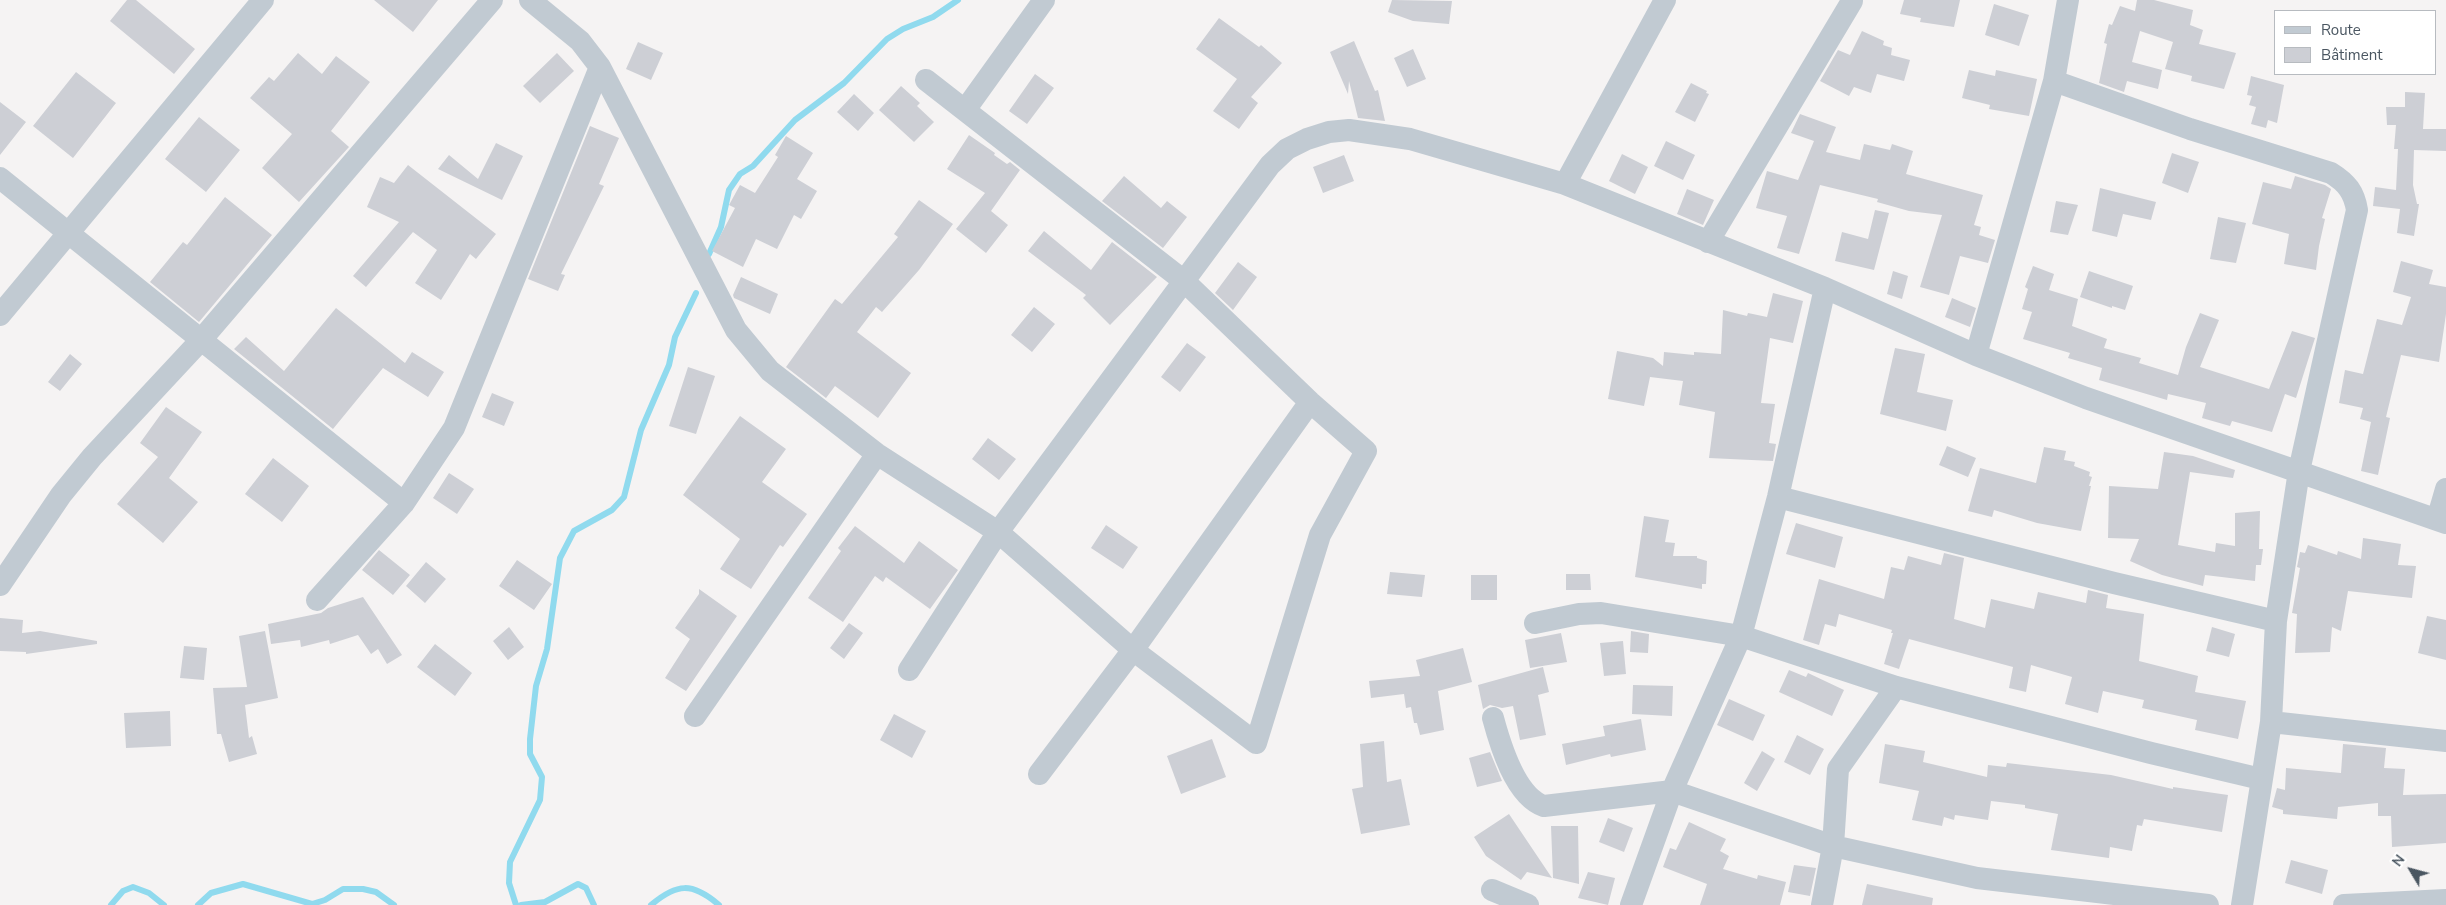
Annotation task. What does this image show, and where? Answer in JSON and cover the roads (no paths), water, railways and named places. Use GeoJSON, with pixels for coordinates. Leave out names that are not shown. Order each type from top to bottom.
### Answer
{"type":"FeatureCollection","features":[{"type":"Feature","properties":{"kind":"street"},"geometry":{"type":"LineString","coordinates":[[0,314],[263,0]]}},
{"type":"Feature","properties":{"kind":"street"},"geometry":{"type":"LineString","coordinates":[[0,585],[67,488],[201,340],[492,0]]}},
{"type":"Feature","properties":{"kind":"street"},"geometry":{"type":"LineString","coordinates":[[530,0],[580,41],[600,67],[736,330],[770,371],[876,454],[998,532],[1133,650],[1256,743],[1320,535],[1366,451],[1310,402],[1184,281],[926,80]]}},
{"type":"Feature","properties":{"kind":"street"},"geometry":{"type":"LineString","coordinates":[[965,110],[1044,0]]}},
{"type":"Feature","properties":{"kind":"street"},"geometry":{"type":"LineString","coordinates":[[1566,184],[1665,0]]}},
{"type":"Feature","properties":{"kind":"street"},"geometry":{"type":"LineString","coordinates":[[1976,356],[2054,81],[2068,0]]}},
{"type":"Feature","properties":{"kind":"street"},"geometry":{"type":"LineString","coordinates":[[1708,242],[1852,1]]}},
{"type":"Feature","properties":{"kind":"street"},"geometry":{"type":"LineString","coordinates":[[317,600],[404,503],[454,428],[468,398],[600,67]]}},
{"type":"Feature","properties":{"kind":"street"},"geometry":{"type":"LineString","coordinates":[[2054,81],[2190,129],[2331,173],[2343,180],[2354,194],[2357,210],[2299,472],[2276,622],[2271,722],[2242,905]]}},
{"type":"Feature","properties":{"kind":"street"},"geometry":{"type":"LineString","coordinates":[[909,670],[998,532],[1270,165],[1287,150],[1307,139],[1329,132],[1349,130],[1410,139],[1566,184],[1825,288],[1976,356],[2086,398],[2368,498],[2442,522],[2446,490]]}},
{"type":"Feature","properties":{"kind":"street"},"geometry":{"type":"LineString","coordinates":[[0,178],[404,503]]}},
{"type":"Feature","properties":{"kind":"street"},"geometry":{"type":"LineString","coordinates":[[1631,905],[1672,791],[1741,636],[1778,497],[1825,288]]}},
{"type":"Feature","properties":{"kind":"street"},"geometry":{"type":"LineString","coordinates":[[1039,774],[1133,650],[1310,402]]}},
{"type":"Feature","properties":{"kind":"street"},"geometry":{"type":"LineString","coordinates":[[695,716],[876,454]]}},
{"type":"Feature","properties":{"kind":"street"},"geometry":{"type":"LineString","coordinates":[[1778,497],[2104,581],[2276,622]]}},
{"type":"Feature","properties":{"kind":"street"},"geometry":{"type":"LineString","coordinates":[[1535,623],[1579,614],[1601,613],[1741,636],[1896,687],[2262,779]]}},
{"type":"Feature","properties":{"kind":"street"},"geometry":{"type":"LineString","coordinates":[[1822,905],[1833,846],[1838,769],[1896,687]]}},
{"type":"Feature","properties":{"kind":"street"},"geometry":{"type":"LineString","coordinates":[[1493,718],[1502,749],[1512,771],[1536,803],[1550,805],[1672,791],[1833,846],[1977,878],[2208,905]]}},
{"type":"Feature","properties":{"kind":"street"},"geometry":{"type":"LineString","coordinates":[[2271,722],[2446,741]]}},
{"type":"Feature","properties":{"kind":"street"},"geometry":{"type":"LineString","coordinates":[[1492,890],[1528,905]]}},
{"type":"Feature","properties":{"kind":"street"},"geometry":{"type":"LineString","coordinates":[[2344,905],[2446,900]]}},
{"type":"Feature","properties":{"kind":"waterway"},"geometry":{"type":"LineString","coordinates":[[709,254],[721,227],[729,190],[740,174],[753,166],[795,120],[844,83],[887,39],[903,29],[933,17],[958,0]]}},
{"type":"Feature","properties":{"kind":"waterway"},"geometry":{"type":"LineString","coordinates":[[516,905],[509,883],[510,862],[540,800],[542,777],[530,754],[530,739],[536,686],[547,649],[560,558],[574,531],[612,510],[624,497],[641,430],[669,365],[675,337],[696,293]]}},
{"type":"Feature","properties":{"kind":"waterway"},"geometry":{"type":"LineString","coordinates":[[198,905],[211,893],[243,884],[312,904],[325,900],[343,889],[363,889],[376,892],[394,905]]}},
{"type":"Feature","properties":{"kind":"waterway"},"geometry":{"type":"LineString","coordinates":[[521,905],[545,902],[578,884],[586,888],[594,905]]}},
{"type":"Feature","properties":{"kind":"waterway"},"geometry":{"type":"LineString","coordinates":[[111,905],[123,891],[133,887],[149,893],[164,905]]}},
{"type":"Feature","properties":{"kind":"waterway"},"geometry":{"type":"LineString","coordinates":[[651,905],[669,892],[685,888],[701,892],[719,905]]}}]}
